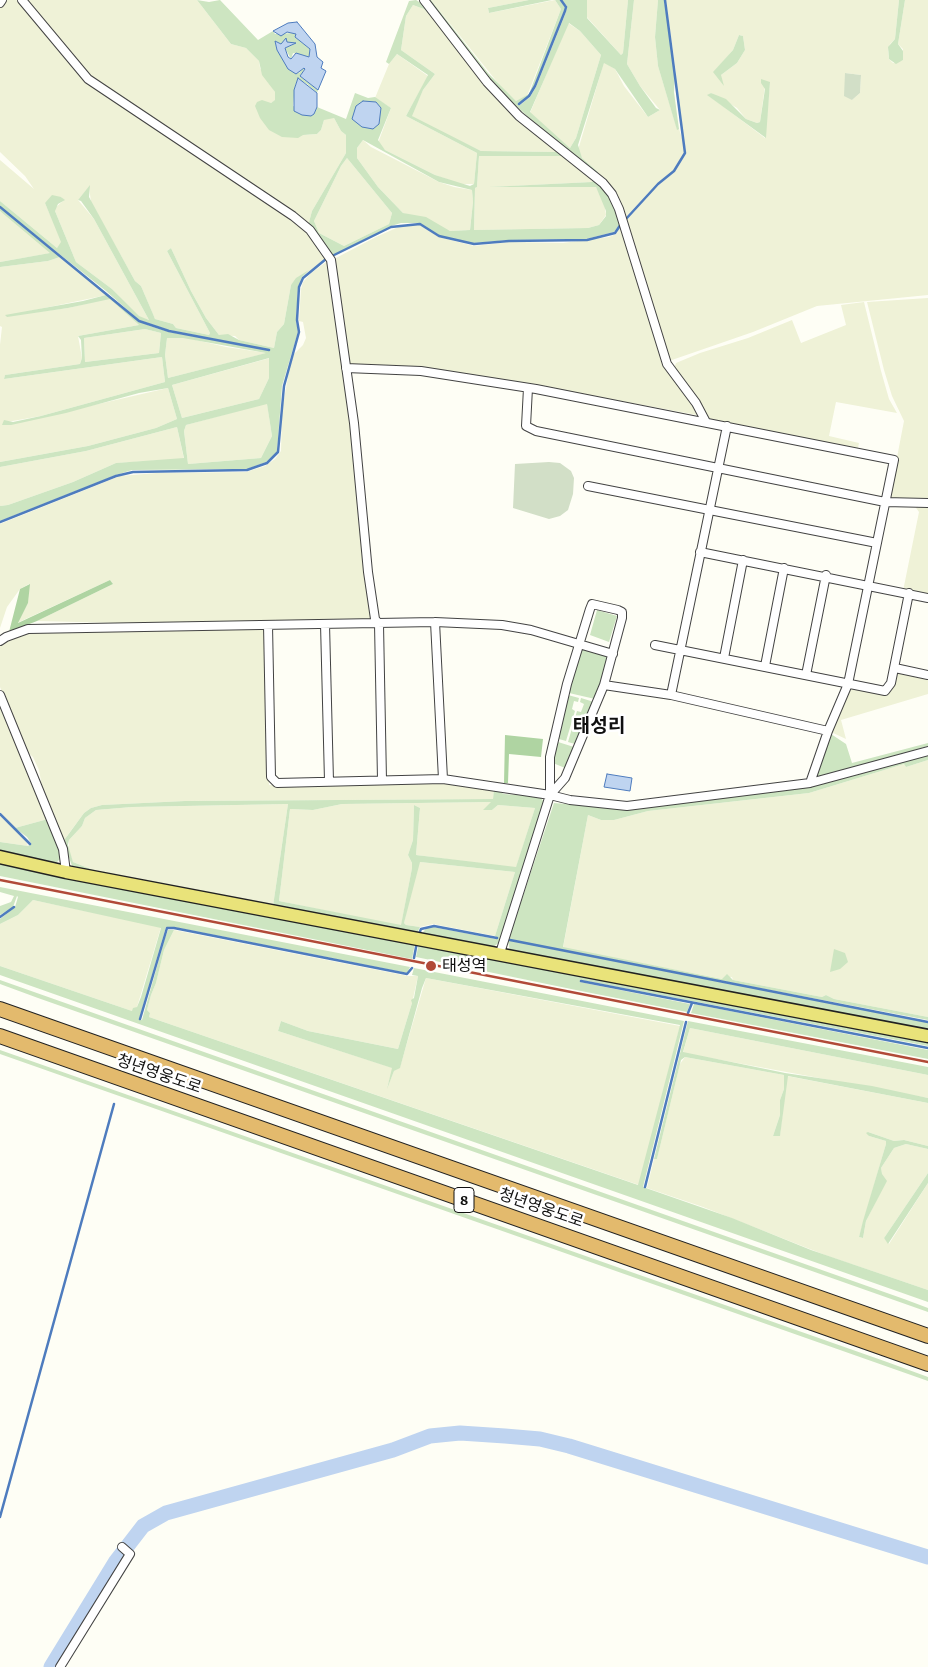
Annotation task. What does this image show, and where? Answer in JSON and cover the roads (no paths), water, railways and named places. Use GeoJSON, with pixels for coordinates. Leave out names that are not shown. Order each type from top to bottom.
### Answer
{"type":"FeatureCollection","features":[{"type":"Feature","properties":{"kind":"highway","name":"청년영웅도로"},"geometry":{"type":"LineString","coordinates":[[0,1009],[928,1336]]}},
{"type":"Feature","properties":{"kind":"highway","name":"청년영웅도로"},"geometry":{"type":"LineString","coordinates":[[0,1036],[928,1364]]}},
{"type":"Feature","properties":{"kind":"main road"},"geometry":{"type":"LineString","coordinates":[[0,857],[66,872],[500,953],[928,1036]]}},
{"type":"Feature","properties":{"kind":"street"},"geometry":{"type":"LineString","coordinates":[[22,0],[88,78],[293,216],[310,230],[330,258],[346,368],[366,532],[368,572],[375,618],[379,624],[382,780]]}},
{"type":"Feature","properties":{"kind":"street"},"geometry":{"type":"LineString","coordinates":[[424,0],[486,82],[519,116],[603,183],[612,194],[623,222],[667,364],[696,403],[706,422]]}},
{"type":"Feature","properties":{"kind":"street"},"geometry":{"type":"LineString","coordinates":[[346,368],[428,372],[528,388],[894,460],[848,684],[828,731],[810,782]]}},
{"type":"Feature","properties":{"kind":"street"},"geometry":{"type":"LineString","coordinates":[[528,388],[525,418],[529,429],[885,502],[928,503]]}},
{"type":"Feature","properties":{"kind":"street"},"geometry":{"type":"LineString","coordinates":[[671,695],[727,426]]}},
{"type":"Feature","properties":{"kind":"street"},"geometry":{"type":"LineString","coordinates":[[588,486],[877,543]]}},
{"type":"Feature","properties":{"kind":"street"},"geometry":{"type":"LineString","coordinates":[[700,552],[826,575],[928,598]]}},
{"type":"Feature","properties":{"kind":"street"},"geometry":{"type":"LineString","coordinates":[[724,658],[743,560]]}},
{"type":"Feature","properties":{"kind":"street"},"geometry":{"type":"LineString","coordinates":[[765,666],[784,568]]}},
{"type":"Feature","properties":{"kind":"street"},"geometry":{"type":"LineString","coordinates":[[806,675],[826,575]]}},
{"type":"Feature","properties":{"kind":"street"},"geometry":{"type":"LineString","coordinates":[[655,645],[885,691],[889,689],[909,593]]}},
{"type":"Feature","properties":{"kind":"street"},"geometry":{"type":"LineString","coordinates":[[500,953],[550,795],[550,756],[579,643],[592,604],[618,610],[622,612],[622,618],[604,684],[565,778],[550,795]]}},
{"type":"Feature","properties":{"kind":"street"},"geometry":{"type":"LineString","coordinates":[[435,622],[443,779]]}},
{"type":"Feature","properties":{"kind":"street"},"geometry":{"type":"LineString","coordinates":[[0,641],[28,628],[435,622],[502,625],[531,630],[613,654]]}},
{"type":"Feature","properties":{"kind":"street"},"geometry":{"type":"LineString","coordinates":[[325,624],[329,782]]}},
{"type":"Feature","properties":{"kind":"street"},"geometry":{"type":"LineString","coordinates":[[268,625],[271,777],[277,783],[443,779],[550,795],[570,800],[627,806],[810,782],[928,751]]}},
{"type":"Feature","properties":{"kind":"street"},"geometry":{"type":"LineString","coordinates":[[894,668],[928,675]]}},
{"type":"Feature","properties":{"kind":"street"},"geometry":{"type":"LineString","coordinates":[[604,684],[671,695],[828,731]]}},
{"type":"Feature","properties":{"kind":"street"},"geometry":{"type":"LineString","coordinates":[[0,695],[63,849],[66,872]]}},
{"type":"Feature","properties":{"kind":"street"},"geometry":{"type":"LineString","coordinates":[[60,1667],[130,1554],[124,1550]]}},
{"type":"Feature","properties":{"kind":"water"},"geometry":{"type":"Polygon","coordinates":[[[297,22],[315,44],[317,57],[323,62],[321,68],[326,71],[318,90],[300,76],[304,68],[296,74],[288,69],[277,50],[275,41],[281,44],[286,38],[287,42],[296,43],[285,48],[288,57],[291,59],[296,53],[309,57],[310,49],[295,37],[296,34],[287,32],[281,36],[273,31],[288,23],[297,22]]]}},
{"type":"Feature","properties":{"kind":"water"},"geometry":{"type":"Polygon","coordinates":[[[298,78],[317,93],[317,107],[311,116],[302,115],[294,111],[294,90],[298,78]]]}},
{"type":"Feature","properties":{"kind":"water"},"geometry":{"type":"Polygon","coordinates":[[[363,101],[376,102],[381,108],[379,124],[373,129],[362,127],[352,119],[356,106],[363,101]]]}},
{"type":"Feature","properties":{"kind":"water"},"geometry":{"type":"Polygon","coordinates":[[[607,774],[632,778],[630,791],[604,787],[607,774]]]}},
{"type":"Feature","properties":{"kind":"waterway"},"geometry":{"type":"LineString","coordinates":[[519,104],[529,96],[535,86],[565,11],[566,7],[561,0]]}},
{"type":"Feature","properties":{"kind":"waterway"},"geometry":{"type":"LineString","coordinates":[[625,220],[658,184],[674,171],[685,153],[665,0]]}},
{"type":"Feature","properties":{"kind":"waterway"},"geometry":{"type":"LineString","coordinates":[[0,207],[139,321],[169,331],[269,350]]}},
{"type":"Feature","properties":{"kind":"waterway"},"geometry":{"type":"LineString","coordinates":[[0,522],[116,476],[133,472],[247,470],[267,463],[278,452],[284,386],[299,332],[297,320],[299,287],[303,278],[326,259],[391,227],[420,224],[439,236],[474,244],[509,241],[587,240],[615,233],[621,224]]}},
{"type":"Feature","properties":{"kind":"waterway"},"geometry":{"type":"LineString","coordinates":[[0,814],[30,844]]}},
{"type":"Feature","properties":{"kind":"waterway"},"geometry":{"type":"LineString","coordinates":[[0,917],[14,907]]}},
{"type":"Feature","properties":{"kind":"waterway"},"geometry":{"type":"LineString","coordinates":[[419,934],[421,929],[434,926],[497,938]]}},
{"type":"Feature","properties":{"kind":"waterway"},"geometry":{"type":"LineString","coordinates":[[140,1019],[167,928],[407,974],[412,968]]}},
{"type":"Feature","properties":{"kind":"waterway"},"geometry":{"type":"LineString","coordinates":[[510,940],[928,1022]]}},
{"type":"Feature","properties":{"kind":"waterway"},"geometry":{"type":"LineString","coordinates":[[414,958],[417,942]]}},
{"type":"Feature","properties":{"kind":"waterway"},"geometry":{"type":"LineString","coordinates":[[581,981],[928,1048]]}},
{"type":"Feature","properties":{"kind":"waterway"},"geometry":{"type":"LineString","coordinates":[[688,1013],[692,1003]]}},
{"type":"Feature","properties":{"kind":"waterway"},"geometry":{"type":"LineString","coordinates":[[645,1187],[686,1022]]}},
{"type":"Feature","properties":{"kind":"waterway"},"geometry":{"type":"LineString","coordinates":[[0,1517],[114,1104]]}},
{"type":"Feature","properties":{"kind":"waterway"},"geometry":{"type":"LineString","coordinates":[[51,1667],[116,1561],[143,1526],[166,1513],[393,1450],[430,1436],[460,1433],[505,1436],[540,1439],[569,1446],[928,1557]]}},
{"type":"Feature","properties":{"kind":"railway"},"geometry":{"type":"LineString","coordinates":[[0,880],[928,1062]]}},
{"type":"Feature","properties":{"kind":"place","name":"태성역"},"geometry":{"type":"Point","coordinates":[431,966]}},
{"type":"Feature","properties":{"kind":"district","name":"태성리"},"geometry":{"type":"Point","coordinates":[599,726]}}]}
